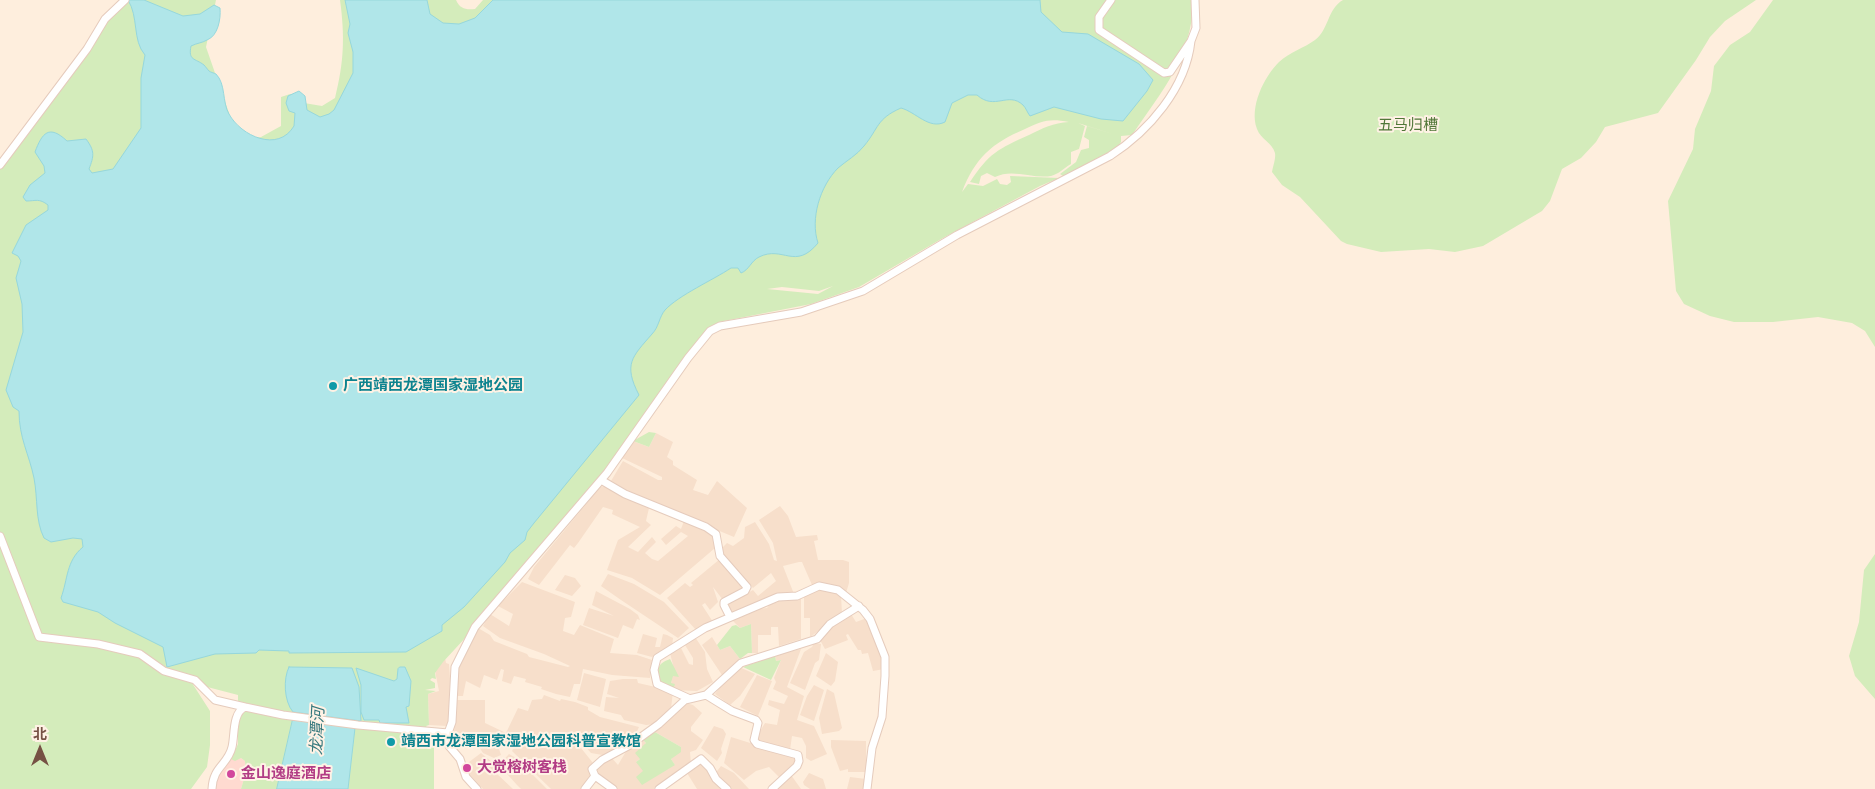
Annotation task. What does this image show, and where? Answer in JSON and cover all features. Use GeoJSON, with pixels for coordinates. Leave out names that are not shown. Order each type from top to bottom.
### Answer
{"type":"FeatureCollection","features":[{"type":"Feature","properties":{"kind":"street"},"geometry":{"type":"LineString","coordinates":[[0,164],[87,49],[103,22],[125,0]]}},
{"type":"Feature","properties":{"kind":"street"},"geometry":{"type":"LineString","coordinates":[[1111,0],[1100,17],[1099,30],[1164,73],[1170,72],[1191,41]]}},
{"type":"Feature","properties":{"kind":"street"},"geometry":{"type":"LineString","coordinates":[[477,789],[466,777],[460,759],[449,746],[448,733],[452,722],[455,667],[472,631],[601,480],[710,331],[720,326],[802,312],[863,291],[957,235],[1110,156],[1132,142],[1163,106],[1187,65],[1191,41],[1196,28],[1195,0]]}},
{"type":"Feature","properties":{"kind":"street"},"geometry":{"type":"LineString","coordinates":[[601,480],[625,494],[706,527],[716,534],[720,556],[747,587],[745,591],[724,602],[730,617]]}},
{"type":"Feature","properties":{"kind":"street"},"geometry":{"type":"LineString","coordinates":[[0,536],[39,637],[98,644],[140,654],[167,672],[195,680],[212,698],[245,707],[349,724],[448,733]]}},
{"type":"Feature","properties":{"kind":"street"},"geometry":{"type":"LineString","coordinates":[[688,698],[657,684],[654,675],[655,659],[705,628],[778,597],[798,596],[819,586],[838,590],[859,606],[870,619],[883,651],[886,669],[882,717],[872,748],[867,789]]}},
{"type":"Feature","properties":{"kind":"street"},"geometry":{"type":"LineString","coordinates":[[613,789],[595,776],[592,769],[598,763],[630,745],[659,724],[688,698],[706,695],[741,663],[817,639],[830,624],[859,606]]}},
{"type":"Feature","properties":{"kind":"street"},"geometry":{"type":"LineString","coordinates":[[706,695],[732,711],[756,720],[758,723],[754,740],[757,744],[798,755],[799,761],[797,766],[772,789]]}},
{"type":"Feature","properties":{"kind":"street"},"geometry":{"type":"LineString","coordinates":[[212,789],[215,772],[231,752],[236,717],[241,708],[245,707]]}},
{"type":"Feature","properties":{"kind":"street"},"geometry":{"type":"LineString","coordinates":[[659,789],[700,759],[727,789]]}},
{"type":"Feature","properties":{"kind":"street"},"geometry":{"type":"LineString","coordinates":[[585,789],[595,776]]}},
{"type":"Feature","properties":{"kind":"shaded area"},"geometry":{"type":"Polygon","coordinates":[[[656,433],[673,442],[667,457],[673,461],[673,465],[697,480],[693,490],[708,495],[717,481],[747,508],[734,537],[640,498],[611,481],[623,461],[658,480],[662,480],[662,477],[622,458],[627,447],[633,441],[649,447],[656,433]]]}},
{"type":"Feature","properties":{"kind":"shaded area"},"geometry":{"type":"Polygon","coordinates":[[[598,486],[607,487],[649,508],[646,521],[651,525],[628,547],[638,552],[652,537],[656,542],[645,553],[658,561],[688,536],[681,532],[666,545],[661,539],[676,526],[681,529],[684,521],[708,532],[715,539],[715,548],[660,595],[632,578],[607,570],[618,540],[640,527],[612,514],[613,510],[603,507],[574,548],[570,545],[539,585],[528,579],[534,567],[588,502],[598,486]]]}},
{"type":"Feature","properties":{"kind":"shaded area"},"geometry":{"type":"Polygon","coordinates":[[[780,506],[788,516],[796,537],[817,535],[818,540],[814,541],[818,560],[843,560],[849,562],[849,583],[846,593],[824,584],[812,585],[802,562],[799,562],[783,566],[794,594],[731,613],[726,605],[753,590],[758,596],[776,581],[771,573],[753,588],[724,558],[720,550],[727,543],[733,546],[744,538],[745,527],[755,522],[769,544],[774,560],[777,561],[773,543],[759,520],[780,506]]]}},
{"type":"Feature","properties":{"kind":"shaded area"},"geometry":{"type":"Polygon","coordinates":[[[720,559],[744,588],[723,600],[713,587],[718,602],[710,610],[705,603],[702,605],[713,622],[696,630],[667,598],[685,583],[690,587],[693,585],[691,583],[720,559]]]}},
{"type":"Feature","properties":{"kind":"shaded area"},"geometry":{"type":"Polygon","coordinates":[[[608,574],[634,584],[664,602],[689,628],[678,638],[621,600],[601,586],[608,574]]]}},
{"type":"Feature","properties":{"kind":"shaded area"},"geometry":{"type":"Polygon","coordinates":[[[565,575],[575,578],[581,586],[572,596],[555,590],[565,575]]]}},
{"type":"Feature","properties":{"kind":"shaded area"},"geometry":{"type":"Polygon","coordinates":[[[522,582],[575,602],[571,617],[565,618],[563,631],[574,635],[580,625],[614,639],[610,653],[637,655],[652,660],[650,678],[612,675],[583,669],[580,684],[574,684],[570,697],[541,689],[542,687],[525,682],[526,679],[514,676],[511,684],[502,681],[504,670],[501,669],[497,680],[484,675],[480,688],[466,681],[463,696],[455,696],[456,671],[478,628],[490,635],[494,641],[527,654],[529,657],[570,666],[500,638],[483,626],[490,614],[509,626],[513,614],[498,606],[522,582]]]}},
{"type":"Feature","properties":{"kind":"shaded area"},"geometry":{"type":"Polygon","coordinates":[[[821,588],[841,595],[842,614],[810,637],[810,618],[804,618],[804,595],[821,588]]]}},
{"type":"Feature","properties":{"kind":"shaded area"},"geometry":{"type":"Polygon","coordinates":[[[596,591],[638,615],[640,620],[637,619],[633,629],[623,625],[618,638],[583,625],[589,608],[614,616],[592,605],[596,591]]]}},
{"type":"Feature","properties":{"kind":"shaded area"},"geometry":{"type":"Polygon","coordinates":[[[801,596],[801,639],[779,646],[778,627],[771,627],[771,635],[758,635],[758,653],[752,653],[751,624],[740,628],[732,620],[748,610],[767,608],[770,604],[778,602],[779,598],[801,596]]]}},
{"type":"Feature","properties":{"kind":"shaded area"},"geometry":{"type":"Polygon","coordinates":[[[851,614],[856,622],[867,618],[882,653],[884,669],[873,671],[868,653],[862,654],[848,634],[846,635],[848,640],[825,649],[820,640],[823,634],[837,622],[851,614]]]}},
{"type":"Feature","properties":{"kind":"shaded area"},"geometry":{"type":"Polygon","coordinates":[[[643,634],[657,638],[655,647],[660,647],[663,634],[667,635],[673,638],[672,647],[652,657],[637,653],[643,634]]]}},
{"type":"Feature","properties":{"kind":"shaded area"},"geometry":{"type":"Polygon","coordinates":[[[695,637],[705,652],[707,669],[713,682],[697,691],[673,690],[671,683],[674,669],[670,653],[681,648],[689,664],[693,665],[693,658],[685,645],[695,637]]]}},
{"type":"Feature","properties":{"kind":"shaded area"},"geometry":{"type":"Polygon","coordinates":[[[712,637],[720,650],[730,646],[740,659],[722,675],[702,645],[712,637]]]}},
{"type":"Feature","properties":{"kind":"shaded area"},"geometry":{"type":"Polygon","coordinates":[[[814,643],[821,644],[819,660],[815,663],[805,690],[790,683],[804,652],[812,647],[814,643]]]}},
{"type":"Feature","properties":{"kind":"shaded area"},"geometry":{"type":"Polygon","coordinates":[[[801,649],[787,687],[804,696],[797,720],[814,726],[827,754],[811,761],[806,758],[806,746],[802,738],[792,736],[790,750],[760,744],[756,738],[765,723],[777,725],[780,710],[768,705],[769,700],[784,704],[788,696],[773,689],[776,682],[774,678],[781,660],[776,661],[775,655],[801,649]]]}},
{"type":"Feature","properties":{"kind":"shaded area"},"geometry":{"type":"Polygon","coordinates":[[[826,653],[838,662],[835,681],[831,686],[816,676],[826,653]]]}},
{"type":"Feature","properties":{"kind":"shaded area"},"geometry":{"type":"Polygon","coordinates":[[[445,658],[446,663],[449,664],[450,678],[449,721],[447,726],[429,725],[428,694],[439,691],[434,666],[445,658]]]}},
{"type":"Feature","properties":{"kind":"shaded area"},"geometry":{"type":"Polygon","coordinates":[[[739,667],[755,674],[740,696],[730,705],[715,694],[726,679],[739,667]]]}},
{"type":"Feature","properties":{"kind":"shaded area"},"geometry":{"type":"Polygon","coordinates":[[[584,673],[606,679],[600,707],[577,700],[584,673]]]}},
{"type":"Feature","properties":{"kind":"shaded area"},"geometry":{"type":"Polygon","coordinates":[[[757,675],[772,681],[758,716],[740,707],[757,675]]]}},
{"type":"Feature","properties":{"kind":"shaded area"},"geometry":{"type":"Polygon","coordinates":[[[637,679],[638,683],[673,691],[671,709],[655,724],[646,725],[624,720],[621,715],[604,711],[606,697],[619,698],[607,694],[610,681],[637,679]]]}},
{"type":"Feature","properties":{"kind":"shaded area"},"geometry":{"type":"Polygon","coordinates":[[[814,685],[824,690],[814,721],[800,715],[807,696],[814,685]]]}},
{"type":"Feature","properties":{"kind":"shaded area"},"geometry":{"type":"Polygon","coordinates":[[[827,689],[834,693],[842,728],[839,731],[822,734],[819,718],[827,689]]]}},
{"type":"Feature","properties":{"kind":"shaded area"},"geometry":{"type":"Polygon","coordinates":[[[544,695],[560,701],[561,699],[575,702],[588,707],[588,710],[600,717],[639,727],[632,742],[616,745],[614,751],[608,756],[591,753],[582,743],[562,738],[581,748],[593,763],[589,771],[592,775],[583,789],[551,789],[512,751],[517,742],[510,749],[502,747],[499,749],[501,755],[494,758],[483,753],[472,736],[454,732],[456,700],[485,700],[485,723],[506,733],[518,708],[528,711],[532,700],[542,699],[544,695]]]}},
{"type":"Feature","properties":{"kind":"shaded area"},"geometry":{"type":"Polygon","coordinates":[[[686,703],[693,705],[702,713],[691,727],[691,731],[703,740],[696,750],[690,752],[691,764],[654,789],[617,789],[595,771],[611,757],[618,765],[628,748],[641,738],[646,743],[640,759],[636,762],[675,765],[671,759],[681,747],[655,732],[662,727],[668,717],[686,703]]]}},
{"type":"Feature","properties":{"kind":"shaded area"},"geometry":{"type":"Polygon","coordinates":[[[714,726],[723,729],[726,734],[721,749],[722,753],[717,761],[701,748],[714,726]]]}},
{"type":"Feature","properties":{"kind":"shaded area"},"geometry":{"type":"Polygon","coordinates":[[[731,737],[792,756],[797,762],[780,778],[769,767],[756,771],[744,780],[724,763],[731,737]]]}},
{"type":"Feature","properties":{"kind":"shaded area"},"geometry":{"type":"Polygon","coordinates":[[[831,740],[866,741],[867,772],[848,772],[848,769],[840,771],[831,747],[831,740]]]}},
{"type":"Feature","properties":{"kind":"shaded area"},"geometry":{"type":"Polygon","coordinates":[[[481,753],[498,767],[495,772],[513,789],[483,789],[464,768],[465,765],[481,753]]]}},
{"type":"Feature","properties":{"kind":"shaded area"},"geometry":{"type":"Polygon","coordinates":[[[509,754],[516,758],[547,789],[521,789],[499,765],[509,754]]]}},
{"type":"Feature","properties":{"kind":"shaded area","name":"金山逸庭酒店"},"geometry":{"type":"Polygon","coordinates":[[[241,758],[245,761],[246,772],[241,789],[215,789],[216,776],[231,759],[241,758]]]}},
{"type":"Feature","properties":{"kind":"shaded area"},"geometry":{"type":"Polygon","coordinates":[[[701,762],[723,789],[697,789],[687,773],[701,762]]]}},
{"type":"Feature","properties":{"kind":"shaded area"},"geometry":{"type":"Polygon","coordinates":[[[721,766],[734,773],[749,789],[729,789],[714,775],[721,766]]]}},
{"type":"Feature","properties":{"kind":"shaded area"},"geometry":{"type":"Polygon","coordinates":[[[809,773],[823,779],[826,789],[810,789],[804,785],[803,782],[809,773]]]}},
{"type":"Feature","properties":{"kind":"shaded area"},"geometry":{"type":"Polygon","coordinates":[[[791,775],[801,789],[775,789],[791,775]]]}},
{"type":"Feature","properties":{"kind":"shaded area"},"geometry":{"type":"Polygon","coordinates":[[[850,777],[866,779],[865,789],[847,789],[850,777]]]}},
{"type":"Feature","properties":{"kind":"green space","name":"广西靖西龙潭国家湿地公园"},"geometry":{"type":"Polygon","coordinates":[[[123,0],[216,0],[206,47],[231,119],[245,139],[261,137],[281,126],[281,97],[296,94],[304,103],[322,106],[335,98],[343,49],[340,0],[456,0],[461,7],[475,9],[483,0],[1194,0],[1192,21],[1187,40],[1174,72],[1132,135],[1121,136],[1121,142],[1116,149],[1063,176],[1060,174],[1076,162],[1081,150],[1089,148],[1089,140],[1084,137],[1087,126],[1116,135],[1078,123],[1085,126],[1079,149],[1071,152],[1071,164],[1057,174],[1044,177],[1008,173],[995,177],[987,173],[981,176],[979,184],[970,182],[983,164],[1002,148],[1044,128],[1058,123],[1069,122],[1051,120],[1031,126],[1003,140],[986,153],[973,170],[962,192],[968,184],[983,186],[997,179],[1000,184],[1007,185],[1011,182],[1010,176],[1059,178],[1040,186],[943,238],[859,287],[811,304],[719,322],[598,488],[550,546],[443,662],[435,673],[436,679],[432,678],[430,680],[435,683],[435,688],[425,690],[436,691],[428,694],[429,725],[426,726],[434,736],[434,789],[241,789],[246,772],[245,761],[241,758],[235,761],[231,759],[238,744],[238,695],[192,683],[210,711],[210,745],[207,767],[191,789],[0,789],[0,160],[123,0]],[[833,286],[819,291],[782,287],[767,289],[818,294],[833,286]]]}},
{"type":"Feature","properties":{"kind":"green space","name":"五马归槽"},"geometry":{"type":"Polygon","coordinates":[[[1343,0],[1756,0],[1725,21],[1710,37],[1658,113],[1605,127],[1596,142],[1581,158],[1562,169],[1550,201],[1542,211],[1483,246],[1455,252],[1429,249],[1381,252],[1341,241],[1300,197],[1282,185],[1272,172],[1275,157],[1274,149],[1259,133],[1255,120],[1256,102],[1259,93],[1273,68],[1283,59],[1320,36],[1334,9],[1343,0]]]}},
{"type":"Feature","properties":{"kind":"green space"},"geometry":{"type":"Polygon","coordinates":[[[1773,0],[1875,0],[1875,347],[1865,331],[1852,323],[1818,317],[1773,322],[1734,322],[1710,316],[1684,304],[1676,291],[1668,201],[1693,149],[1695,129],[1711,91],[1714,66],[1730,45],[1750,32],[1773,0]]]}},
{"type":"Feature","properties":{"kind":"green space"},"geometry":{"type":"Polygon","coordinates":[[[649,432],[656,433],[649,447],[633,441],[649,432]]]}},
{"type":"Feature","properties":{"kind":"green space"},"geometry":{"type":"Polygon","coordinates":[[[1875,554],[1875,699],[1855,676],[1849,656],[1859,622],[1864,570],[1875,554]]]}},
{"type":"Feature","properties":{"kind":"green space"},"geometry":{"type":"Polygon","coordinates":[[[751,624],[752,653],[748,653],[740,659],[730,646],[720,650],[717,645],[732,626],[736,625],[740,628],[751,624]]]}},
{"type":"Feature","properties":{"kind":"green space"},"geometry":{"type":"Polygon","coordinates":[[[775,655],[776,661],[781,660],[771,680],[743,667],[775,655]]]}},
{"type":"Feature","properties":{"kind":"green space"},"geometry":{"type":"Polygon","coordinates":[[[670,659],[679,677],[673,676],[671,683],[675,684],[673,690],[659,682],[658,677],[660,665],[670,659]]]}},
{"type":"Feature","properties":{"kind":"green space"},"geometry":{"type":"Polygon","coordinates":[[[655,732],[681,747],[681,752],[671,759],[675,765],[642,785],[636,777],[643,771],[636,762],[640,759],[635,753],[646,743],[641,738],[655,732]]]}},
{"type":"Feature","properties":{"kind":"water","name":"广西靖西龙潭国家湿地公园"},"geometry":{"type":"Polygon","coordinates":[[[128,0],[144,0],[183,16],[200,14],[214,5],[220,8],[219,22],[214,35],[205,41],[191,46],[191,57],[219,78],[223,88],[225,104],[235,122],[251,135],[270,140],[279,139],[294,126],[295,113],[289,111],[286,103],[288,96],[299,91],[305,96],[307,110],[320,117],[334,110],[353,73],[353,52],[348,33],[350,24],[345,0],[427,0],[430,14],[443,23],[459,24],[475,18],[493,0],[1040,0],[1041,12],[1062,32],[1088,34],[1139,64],[1153,80],[1147,91],[1123,121],[1101,119],[1054,107],[1030,116],[1024,106],[1017,101],[996,102],[977,95],[968,95],[952,103],[945,122],[939,124],[928,122],[901,108],[887,116],[861,149],[838,168],[826,184],[816,213],[815,224],[818,243],[810,251],[796,257],[767,254],[756,259],[741,273],[738,268],[731,268],[687,293],[665,310],[658,325],[639,349],[632,362],[631,376],[639,395],[534,523],[527,532],[525,540],[510,553],[505,562],[464,607],[442,625],[442,631],[406,652],[289,653],[289,651],[259,650],[256,653],[215,654],[167,667],[163,647],[115,623],[98,612],[63,602],[61,598],[70,564],[77,552],[83,547],[82,539],[73,538],[51,542],[44,538],[39,524],[34,478],[22,438],[19,411],[13,407],[6,390],[23,332],[22,304],[16,278],[21,261],[18,256],[12,253],[26,225],[48,210],[48,205],[42,201],[26,201],[23,197],[30,185],[45,173],[44,166],[35,152],[40,140],[47,133],[51,132],[67,141],[86,139],[92,150],[93,157],[89,169],[92,173],[113,169],[141,128],[141,78],[145,55],[138,42],[133,14],[128,0]]]}},
{"type":"Feature","properties":{"kind":"water"},"geometry":{"type":"Polygon","coordinates":[[[289,667],[352,668],[359,687],[361,721],[293,712],[285,690],[289,667]]]}},
{"type":"Feature","properties":{"kind":"water"},"geometry":{"type":"Polygon","coordinates":[[[400,667],[405,667],[411,681],[409,706],[406,707],[409,723],[380,723],[379,720],[364,720],[361,712],[361,685],[356,668],[394,681],[397,679],[400,667]]]}},
{"type":"Feature","properties":{"kind":"water","name":"龙潭河"},"geometry":{"type":"Polygon","coordinates":[[[293,719],[355,728],[348,789],[277,789],[293,719]]]}},
{"type":"Feature","properties":{"kind":"place","name":"广西靖西龙潭国家湿地公园"},"geometry":{"type":"Point","coordinates":[333,386]}},
{"type":"Feature","properties":{"kind":"place","name":"靖西市龙潭国家湿地公园科普宣教馆"},"geometry":{"type":"Point","coordinates":[391,742]}},
{"type":"Feature","properties":{"kind":"place","name":"大觉榕树客栈"},"geometry":{"type":"Point","coordinates":[467,768]}},
{"type":"Feature","properties":{"kind":"place","name":"金山逸庭酒店"},"geometry":{"type":"Point","coordinates":[231,774]}}]}
